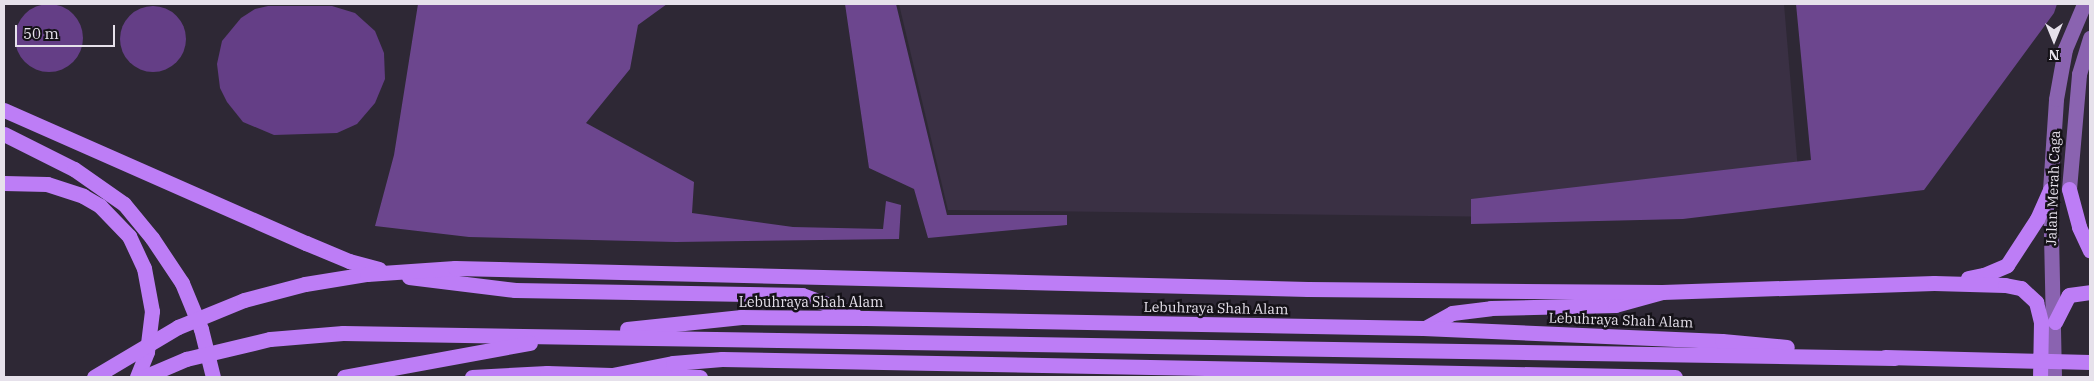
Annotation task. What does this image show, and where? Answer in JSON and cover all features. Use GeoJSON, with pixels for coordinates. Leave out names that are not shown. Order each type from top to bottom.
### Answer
{"type":"FeatureCollection","features":[{"type":"Feature","properties":{"kind":"highway"},"geometry":{"type":"LineString","coordinates":[[4,110],[349,261],[411,278],[515,290],[802,295],[866,318]]}},
{"type":"Feature","properties":{"kind":"highway"},"geometry":{"type":"LineString","coordinates":[[4,134],[74,169],[124,204],[152,238],[182,283],[201,329],[213,377]]}},
{"type":"Feature","properties":{"kind":"highway"},"geometry":{"type":"LineString","coordinates":[[4,183],[47,184],[84,196],[100,206],[129,236],[144,268],[152,311],[147,352],[137,377]]}},
{"type":"Feature","properties":{"kind":"highway"},"geometry":{"type":"LineString","coordinates":[[2069,189],[2079,227],[2090,251]]}},
{"type":"Feature","properties":{"kind":"highway"},"geometry":{"type":"LineString","coordinates":[[1934,283],[1984,275],[2007,265],[2028,235],[2050,190]]}},
{"type":"Feature","properties":{"kind":"highway"},"geometry":{"type":"LineString","coordinates":[[94,377],[178,327],[244,300],[305,284],[377,273],[455,268],[1308,289],[1662,292],[1934,283],[2016,285],[2030,294],[2041,322],[2040,377]]}},
{"type":"Feature","properties":{"kind":"highway"},"geometry":{"type":"LineString","coordinates":[[1423,328],[1452,313],[1491,308],[1614,305],[1662,292]]}},
{"type":"Feature","properties":{"kind":"highway"},"geometry":{"type":"LineString","coordinates":[[2055,322],[2068,295],[2090,292]]}},
{"type":"Feature","properties":{"kind":"highway","name":"Lebuhraya Shah Alam"},"geometry":{"type":"LineString","coordinates":[[344,377],[512,345],[642,326],[742,318],[866,318],[1423,328],[1722,341],[1895,358],[2090,362]]}},
{"type":"Feature","properties":{"kind":"highway"},"geometry":{"type":"LineString","coordinates":[[144,377],[186,359],[270,339],[343,333],[1895,358]]}},
{"type":"Feature","properties":{"kind":"highway"},"geometry":{"type":"LineString","coordinates":[[602,377],[673,363],[722,359],[1675,377]]}},
{"type":"Feature","properties":{"kind":"highway"},"geometry":{"type":"LineString","coordinates":[[480,377],[547,373],[700,377]]}},
{"type":"Feature","properties":{"kind":"street","name":"Jalan Merah Caga"},"geometry":{"type":"LineString","coordinates":[[2054,377],[2055,322],[2050,190],[2060,74],[2065,50],[2084,4]]}},
{"type":"Feature","properties":{"kind":"street","name":"Jalan Merah Caga"},"geometry":{"type":"LineString","coordinates":[[2069,189],[2079,74],[2090,38]]}},
{"type":"Feature","properties":{"kind":"shaded area"},"geometry":{"type":"Polygon","coordinates":[[[49,4],[62,7],[73,14],[80,25],[83,38],[80,51],[73,62],[62,69],[49,72],[36,69],[25,62],[18,51],[15,38],[18,25],[25,14],[36,7],[49,4]]]}},
{"type":"Feature","properties":{"kind":"shaded area"},"geometry":{"type":"Polygon","coordinates":[[[418,4],[667,4],[638,25],[630,69],[586,123],[694,182],[692,213],[793,227],[883,229],[886,201],[901,205],[899,239],[676,242],[469,237],[375,226],[394,155],[418,4]]]}},
{"type":"Feature","properties":{"kind":"shaded area"},"geometry":{"type":"Polygon","coordinates":[[[845,4],[896,4],[947,215],[1067,215],[1067,225],[928,238],[914,189],[869,168],[845,4]]]}},
{"type":"Feature","properties":{"kind":"shaded area"},"geometry":{"type":"Polygon","coordinates":[[[899,4],[1784,4],[1800,194],[1511,217],[948,210],[899,4]]]}},
{"type":"Feature","properties":{"kind":"shaded area"},"geometry":{"type":"Polygon","coordinates":[[[1796,4],[2057,4],[2054,13],[1924,190],[1683,219],[1471,224],[1471,199],[1811,160],[1796,4]]]}},
{"type":"Feature","properties":{"kind":"shaded area"},"geometry":{"type":"Polygon","coordinates":[[[146,6],[160,6],[172,11],[181,20],[186,32],[184,52],[177,63],[160,72],[146,72],[134,67],[125,58],[120,46],[120,32],[125,20],[134,11],[146,6]]]}},
{"type":"Feature","properties":{"kind":"shaded area"},"geometry":{"type":"Polygon","coordinates":[[[268,6],[332,6],[355,13],[375,31],[384,53],[385,79],[375,103],[357,124],[337,133],[274,135],[243,122],[227,102],[220,88],[217,64],[222,41],[241,18],[255,9],[268,6]]]}}]}
